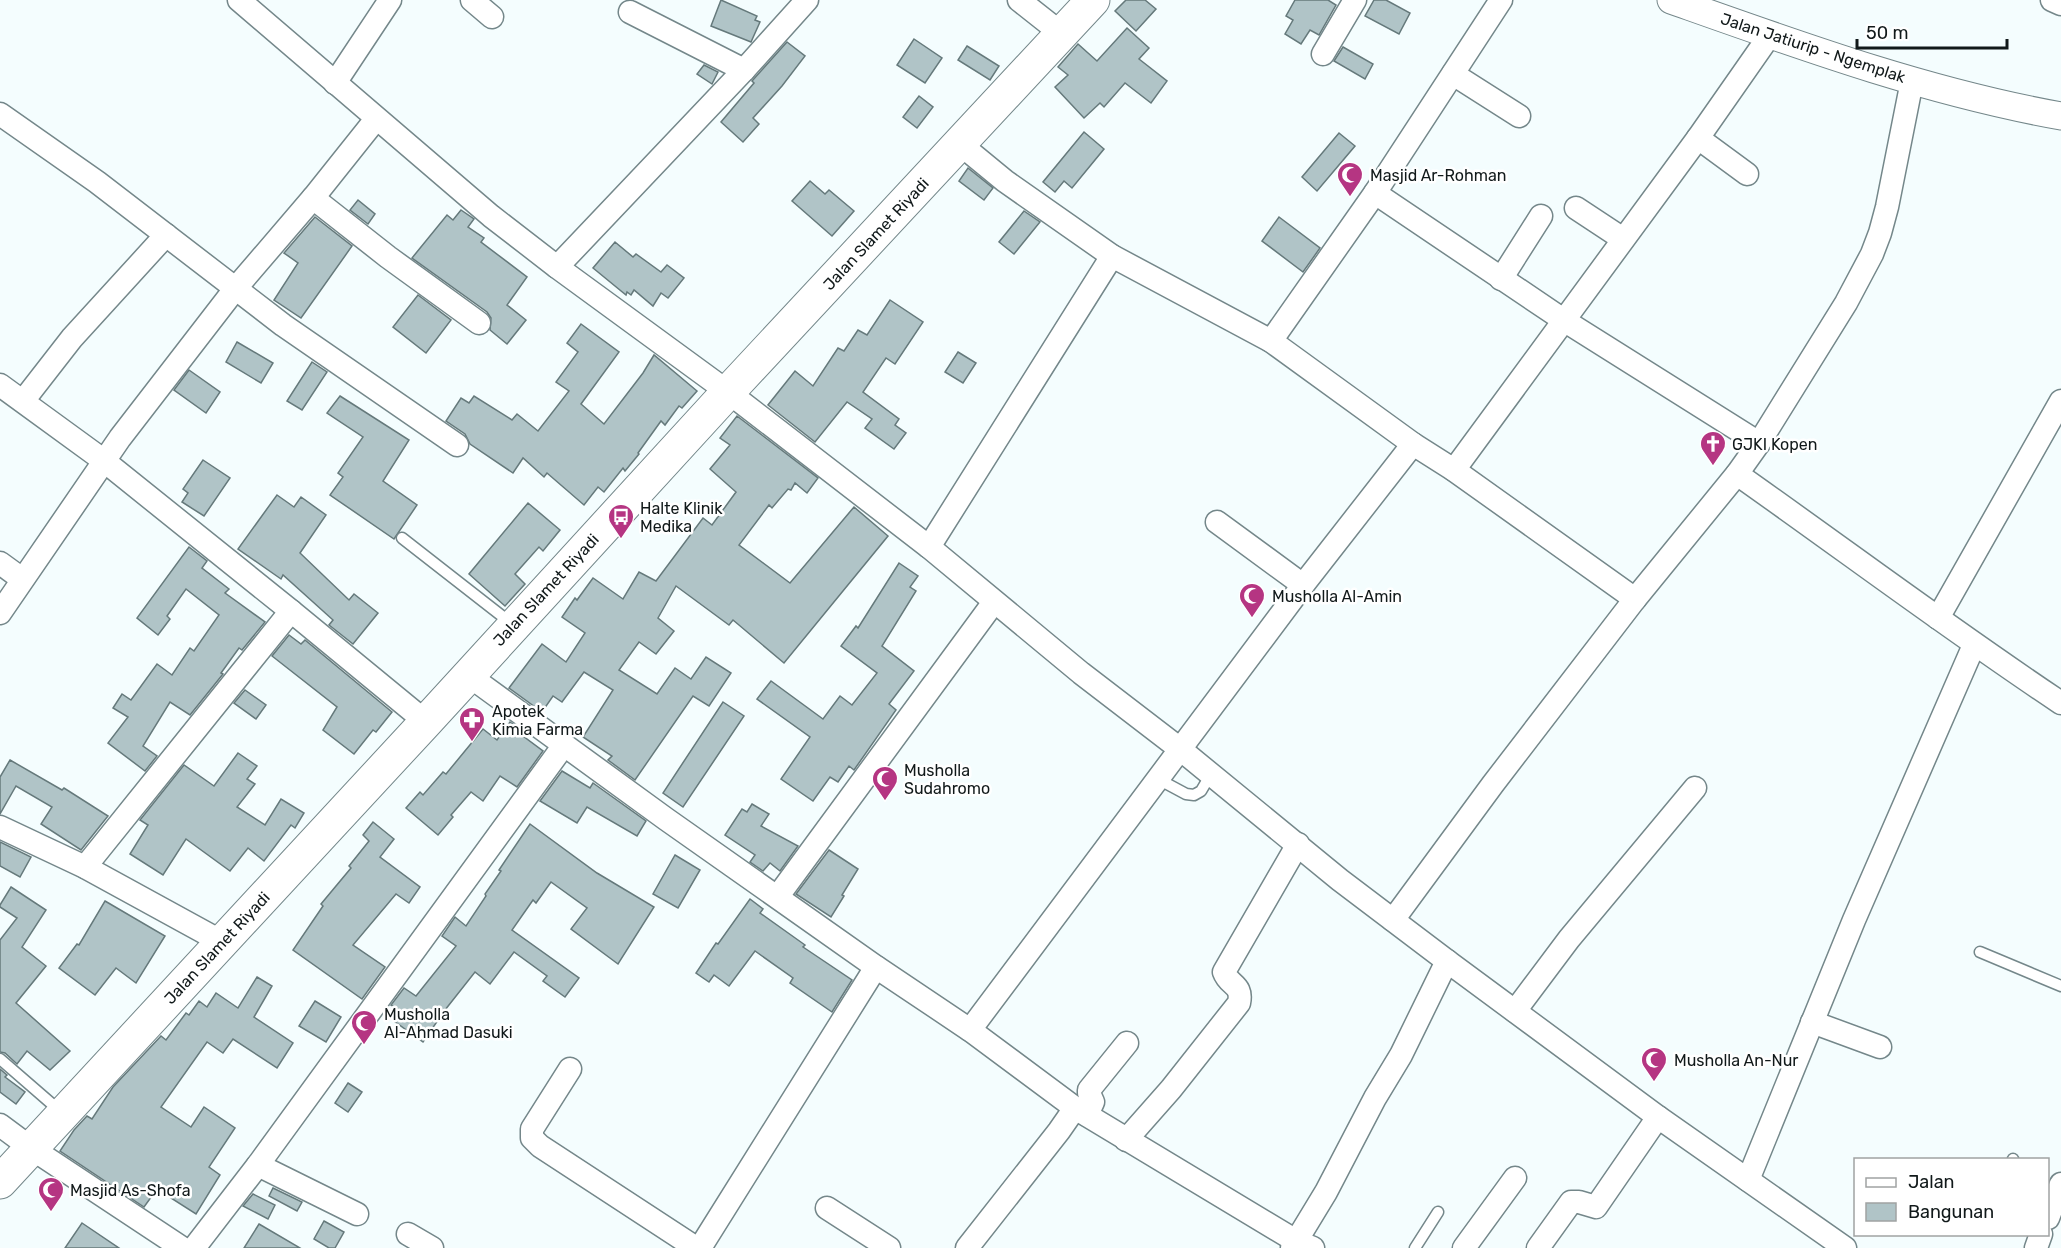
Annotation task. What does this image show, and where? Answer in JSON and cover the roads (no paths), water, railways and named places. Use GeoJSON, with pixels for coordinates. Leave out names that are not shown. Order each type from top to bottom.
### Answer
{"type":"FeatureCollection","features":[{"type":"Feature","properties":{"kind":"main road","name":"Jalan Slamet Riyadi"},"geometry":{"type":"LineString","coordinates":[[0,1182],[728,392],[1093,0]]}},
{"type":"Feature","properties":{"kind":"street"},"geometry":{"type":"LineString","coordinates":[[239,0],[491,216],[728,392],[929,548],[1081,673],[1298,843],[1340,880],[1658,1117],[1845,1248]]}},
{"type":"Feature","properties":{"kind":"street"},"geometry":{"type":"LineString","coordinates":[[335,83],[390,0]]}},
{"type":"Feature","properties":{"kind":"street"},"geometry":{"type":"LineString","coordinates":[[472,0],[492,17]]}},
{"type":"Feature","properties":{"kind":"street"},"geometry":{"type":"LineString","coordinates":[[557,267],[744,70],[807,0]]}},
{"type":"Feature","properties":{"kind":"street"},"geometry":{"type":"LineString","coordinates":[[1019,0],[1062,34]]}},
{"type":"Feature","properties":{"kind":"street"},"geometry":{"type":"LineString","coordinates":[[1323,54],[1355,0]]}},
{"type":"Feature","properties":{"kind":"street"},"geometry":{"type":"LineString","coordinates":[[1270,341],[1375,193],[1501,0]]}},
{"type":"Feature","properties":{"kind":"street","name":"Jalan Jatiurip - Ngemplak"},"geometry":{"type":"LineString","coordinates":[[1671,0],[1912,81],[1995,103],[2061,116]]}},
{"type":"Feature","properties":{"kind":"street"},"geometry":{"type":"LineString","coordinates":[[2052,0],[2061,4]]}},
{"type":"Feature","properties":{"kind":"street"},"geometry":{"type":"LineString","coordinates":[[630,12],[744,70]]}},
{"type":"Feature","properties":{"kind":"street"},"geometry":{"type":"LineString","coordinates":[[1454,470],[1698,138],[1770,35]]}},
{"type":"Feature","properties":{"kind":"street"},"geometry":{"type":"LineString","coordinates":[[1453,74],[1519,116]]}},
{"type":"Feature","properties":{"kind":"street"},"geometry":{"type":"LineString","coordinates":[[1393,920],[1493,784],[1635,599],[1737,474],[1759,443],[1846,303],[1872,254],[1887,207],[1912,81]]}},
{"type":"Feature","properties":{"kind":"street"},"geometry":{"type":"LineString","coordinates":[[0,114],[97,183],[283,325],[457,445]]}},
{"type":"Feature","properties":{"kind":"street"},"geometry":{"type":"LineString","coordinates":[[0,613],[103,460],[235,289],[313,198],[376,119]]}},
{"type":"Feature","properties":{"kind":"street"},"geometry":{"type":"LineString","coordinates":[[1698,138],[1747,174]]}},
{"type":"Feature","properties":{"kind":"street"},"geometry":{"type":"LineString","coordinates":[[960,144],[1005,181],[1112,256],[1270,341],[1635,599]]}},
{"type":"Feature","properties":{"kind":"street"},"geometry":{"type":"LineString","coordinates":[[1375,193],[1564,321],[1759,443]]}},
{"type":"Feature","properties":{"kind":"street"},"geometry":{"type":"LineString","coordinates":[[313,198],[388,257],[479,323]]}},
{"type":"Feature","properties":{"kind":"street"},"geometry":{"type":"LineString","coordinates":[[1576,208],[1623,239]]}},
{"type":"Feature","properties":{"kind":"street"},"geometry":{"type":"LineString","coordinates":[[1502,279],[1541,216]]}},
{"type":"Feature","properties":{"kind":"street"},"geometry":{"type":"LineString","coordinates":[[23,401],[72,338],[166,235]]}},
{"type":"Feature","properties":{"kind":"street"},"geometry":{"type":"LineString","coordinates":[[929,548],[1112,256]]}},
{"type":"Feature","properties":{"kind":"street"},"geometry":{"type":"LineString","coordinates":[[0,385],[103,460],[291,610],[426,722]]}},
{"type":"Feature","properties":{"kind":"street"},"geometry":{"type":"LineString","coordinates":[[1938,618],[2052,438],[2061,401]]}},
{"type":"Feature","properties":{"kind":"street"},"geometry":{"type":"LineString","coordinates":[[970,1030],[1303,585],[1413,444]]}},
{"type":"Feature","properties":{"kind":"street"},"geometry":{"type":"LineString","coordinates":[[1737,474],[1974,645],[2061,703]]}},
{"type":"Feature","properties":{"kind":"street"},"geometry":{"type":"LineString","coordinates":[[1217,522],[1303,585]]}},
{"type":"Feature","properties":{"kind":"street"},"geometry":{"type":"LineString","coordinates":[[0,563],[22,579]]}},
{"type":"Feature","properties":{"kind":"street"},"geometry":{"type":"LineString","coordinates":[[778,896],[994,602]]}},
{"type":"Feature","properties":{"kind":"street"},"geometry":{"type":"LineString","coordinates":[[85,867],[291,610]]}},
{"type":"Feature","properties":{"kind":"street"},"geometry":{"type":"LineString","coordinates":[[1748,1180],[1854,920],[1974,645]]}},
{"type":"Feature","properties":{"kind":"street"},"geometry":{"type":"LineString","coordinates":[[468,675],[1081,1111],[1300,1246],[1375,1098],[1401,1055],[1447,961]]}},
{"type":"Feature","properties":{"kind":"street"},"geometry":{"type":"LineString","coordinates":[[194,1248],[258,1165],[564,745]]}},
{"type":"Feature","properties":{"kind":"street"},"geometry":{"type":"LineString","coordinates":[[1515,1011],[1569,939],[1695,789]]}},
{"type":"Feature","properties":{"kind":"street"},"geometry":{"type":"LineString","coordinates":[[0,826],[85,867],[222,942]]}},
{"type":"Feature","properties":{"kind":"street"},"geometry":{"type":"LineString","coordinates":[[1126,1140],[1171,1089],[1239,1003],[1238,987],[1226,978],[1224,972],[1298,843]]}},
{"type":"Feature","properties":{"kind":"street"},"geometry":{"type":"LineString","coordinates":[[570,1069],[532,1129],[532,1138],[540,1146],[698,1248],[876,967]]}},
{"type":"Feature","properties":{"kind":"street"},"geometry":{"type":"LineString","coordinates":[[1812,1022],[1880,1047]]}},
{"type":"Feature","properties":{"kind":"street"},"geometry":{"type":"LineString","coordinates":[[967,1248],[1059,1131],[1094,1102],[1089,1090],[1127,1043]]}},
{"type":"Feature","properties":{"kind":"street"},"geometry":{"type":"LineString","coordinates":[[1538,1248],[1571,1202],[1596,1207],[1658,1117]]}},
{"type":"Feature","properties":{"kind":"street"},"geometry":{"type":"LineString","coordinates":[[0,1125],[182,1248]]}},
{"type":"Feature","properties":{"kind":"street"},"geometry":{"type":"LineString","coordinates":[[258,1165],[357,1214]]}},
{"type":"Feature","properties":{"kind":"street"},"geometry":{"type":"LineString","coordinates":[[1464,1248],[1515,1178]]}},
{"type":"Feature","properties":{"kind":"street"},"geometry":{"type":"LineString","coordinates":[[2049,1215],[2061,1184]]}},
{"type":"Feature","properties":{"kind":"street"},"geometry":{"type":"LineString","coordinates":[[827,1208],[889,1248]]}},
{"type":"Feature","properties":{"kind":"street"},"geometry":{"type":"LineString","coordinates":[[408,1234],[432,1248]]}},
{"type":"Feature","properties":{"kind":"lane"},"geometry":{"type":"LineString","coordinates":[[402,538],[513,625]]}},
{"type":"Feature","properties":{"kind":"lane"},"geometry":{"type":"LineString","coordinates":[[1158,779],[1186,794],[1194,795],[1201,791],[1211,774]]}},
{"type":"Feature","properties":{"kind":"lane"},"geometry":{"type":"LineString","coordinates":[[1980,952],[2061,986]]}},
{"type":"Feature","properties":{"kind":"lane"},"geometry":{"type":"LineString","coordinates":[[0,1059],[62,1113]]}},
{"type":"Feature","properties":{"kind":"lane"},"geometry":{"type":"LineString","coordinates":[[1415,1248],[1438,1212]]}},
{"type":"Feature","properties":{"kind":"place","name":"Masjid Ar-Rohman"},"geometry":{"type":"Point","coordinates":[1350,198]}},
{"type":"Feature","properties":{"kind":"place","name":"GJKI Kopen"},"geometry":{"type":"Point","coordinates":[1713,467]}},
{"type":"Feature","properties":{"kind":"place","name":"Halte Klinik Medika"},"geometry":{"type":"Point","coordinates":[621,540]}},
{"type":"Feature","properties":{"kind":"place","name":"Musholla Al-Amin"},"geometry":{"type":"Point","coordinates":[1252,619]}},
{"type":"Feature","properties":{"kind":"place","name":"Apotek Kimia Farma"},"geometry":{"type":"Point","coordinates":[472,743]}},
{"type":"Feature","properties":{"kind":"place","name":"Musholla Sudahromo"},"geometry":{"type":"Point","coordinates":[885,802]}},
{"type":"Feature","properties":{"kind":"place","name":"Musholla Al-Ahmad Dasuki"},"geometry":{"type":"Point","coordinates":[364,1046]}},
{"type":"Feature","properties":{"kind":"place","name":"Musholla An-Nur"},"geometry":{"type":"Point","coordinates":[1654,1083]}},
{"type":"Feature","properties":{"kind":"place","name":"Masjid As-Shofa"},"geometry":{"type":"Point","coordinates":[51,1213]}}]}
